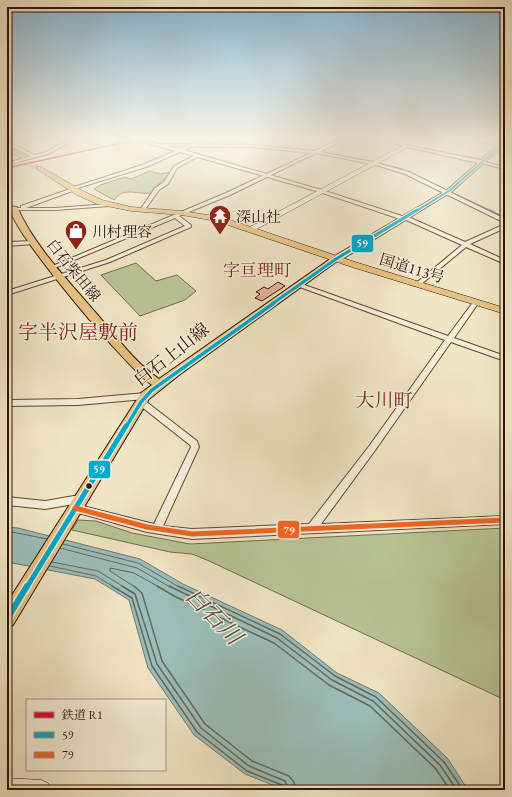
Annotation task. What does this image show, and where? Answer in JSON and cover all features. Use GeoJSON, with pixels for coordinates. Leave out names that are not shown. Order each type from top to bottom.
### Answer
{"type":"FeatureCollection","features":[{"type":"Feature","properties":{"kind":"highway","name":"国道113号"},"geometry":{"type":"LineString","coordinates":[[52,176],[90,198],[109,205],[218,219],[417,285],[505,311]]}},
{"type":"Feature","properties":{"kind":"main road"},"geometry":{"type":"LineString","coordinates":[[250,229],[350,176]]}},
{"type":"Feature","properties":{"kind":"main road","name":"白石柴田線"},"geometry":{"type":"LineString","coordinates":[[13,208],[15,215],[30,235],[32,243],[115,342],[147,376],[159,384]]}},
{"type":"Feature","properties":{"kind":"main road","name":"白石上山線"},"geometry":{"type":"LineString","coordinates":[[7,619],[143,399],[159,384],[336,259]]}},
{"type":"Feature","properties":{"kind":"main road"},"geometry":{"type":"LineString","coordinates":[[7,788],[37,790]]}},
{"type":"Feature","properties":{"kind":"street"},"geometry":{"type":"LineString","coordinates":[[13,208],[113,176]]}},
{"type":"Feature","properties":{"kind":"street"},"geometry":{"type":"LineString","coordinates":[[142,210],[158,189],[166,183],[170,176]]}},
{"type":"Feature","properties":{"kind":"street"},"geometry":{"type":"LineString","coordinates":[[53,267],[266,176]]}},
{"type":"Feature","properties":{"kind":"street"},"geometry":{"type":"LineString","coordinates":[[267,176],[322,191],[403,218],[505,262]]}},
{"type":"Feature","properties":{"kind":"street"},"geometry":{"type":"LineString","coordinates":[[416,176],[449,191],[505,221]]}},
{"type":"Feature","properties":{"kind":"street"},"geometry":{"type":"LineString","coordinates":[[336,259],[449,191],[466,176]]}},
{"type":"Feature","properties":{"kind":"street"},"geometry":{"type":"LineString","coordinates":[[13,208],[55,209],[109,205]]}},
{"type":"Feature","properties":{"kind":"street"},"geometry":{"type":"LineString","coordinates":[[7,293],[108,261],[190,226],[179,214]]}},
{"type":"Feature","properties":{"kind":"street"},"geometry":{"type":"LineString","coordinates":[[417,285],[466,244],[505,226]]}},
{"type":"Feature","properties":{"kind":"street"},"geometry":{"type":"LineString","coordinates":[[7,244],[32,243]]}},
{"type":"Feature","properties":{"kind":"street"},"geometry":{"type":"LineString","coordinates":[[299,285],[505,359]]}},
{"type":"Feature","properties":{"kind":"street"},"geometry":{"type":"LineString","coordinates":[[313,527],[450,340],[476,302]]}},
{"type":"Feature","properties":{"kind":"street"},"geometry":{"type":"LineString","coordinates":[[7,404],[143,399],[194,443],[195,447],[157,529]]}},
{"type":"Feature","properties":{"kind":"street"},"geometry":{"type":"LineString","coordinates":[[7,500],[45,505],[74,500],[75,508],[132,524],[171,532],[217,534],[313,527],[505,520]]}},
{"type":"Feature","properties":{"kind":"green space"},"geometry":{"type":"Polygon","coordinates":[[[138,176],[168,176],[152,193],[127,192],[122,193],[114,200],[94,189],[100,185],[125,177],[131,179],[138,176]]]}},
{"type":"Feature","properties":{"kind":"green space"},"geometry":{"type":"Polygon","coordinates":[[[136,263],[156,281],[177,275],[196,291],[185,300],[140,316],[101,275],[136,263]]]}},
{"type":"Feature","properties":{"kind":"green space"},"geometry":{"type":"Polygon","coordinates":[[[78,520],[96,521],[132,533],[190,544],[505,528],[505,700],[207,560],[192,554],[170,552],[72,530],[78,520]]]}},
{"type":"Feature","properties":{"kind":"water","name":"白石川"},"geometry":{"type":"Polygon","coordinates":[[[7,527],[18,528],[140,559],[183,584],[282,630],[337,673],[379,693],[448,759],[468,790],[285,790],[245,774],[194,735],[148,668],[129,600],[95,579],[7,562],[7,527]]]}},
{"type":"Feature","properties":{"kind":"building"},"geometry":{"type":"Polygon","coordinates":[[[278,282],[285,286],[262,301],[255,298],[260,294],[256,292],[264,287],[268,289],[278,282]]]}},
{"type":"Feature","properties":{"kind":"waterway"},"geometry":{"type":"LineString","coordinates":[[416,176],[491,211]]}},
{"type":"Feature","properties":{"kind":"waterway"},"geometry":{"type":"LineString","coordinates":[[491,211],[505,218]]}},
{"type":"Feature","properties":{"kind":"transit line","name":"59"},"geometry":{"type":"LineString","coordinates":[[7,619],[141,402],[152,390],[336,259],[449,191],[466,176]]}},
{"type":"Feature","properties":{"kind":"transit line","name":"79"},"geometry":{"type":"LineString","coordinates":[[75,508],[147,527],[192,534],[505,520]]}},
{"type":"Feature","properties":{"kind":"place","name":"深山社"},"geometry":{"type":"Point","coordinates":[220,236]}},
{"type":"Feature","properties":{"kind":"place","name":"川村理容"},"geometry":{"type":"Point","coordinates":[76,250]}},
{"type":"Feature","properties":{"kind":"district","name":"字亘理町"},"geometry":{"type":"Point","coordinates":[257,270]}},
{"type":"Feature","properties":{"kind":"district","name":"字半沢屋敷前"},"geometry":{"type":"Point","coordinates":[78,332]}},
{"type":"Feature","properties":{"kind":"district","name":"大川町"},"geometry":{"type":"Point","coordinates":[384,400]}}]}
